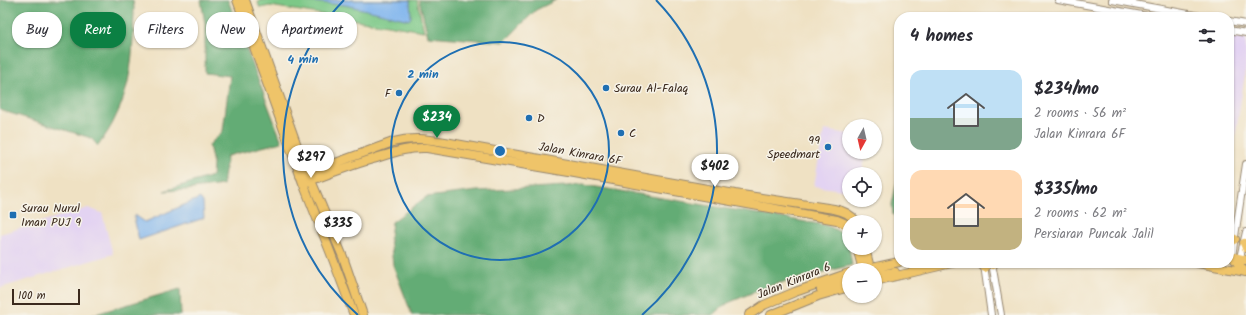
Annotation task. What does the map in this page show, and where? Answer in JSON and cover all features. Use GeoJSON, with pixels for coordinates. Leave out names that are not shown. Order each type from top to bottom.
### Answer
{"type":"FeatureCollection","features":[{"type":"Feature","properties":{"kind":"main road"},"geometry":{"type":"LineString","coordinates":[[238,0],[305,178],[354,315]]}},
{"type":"Feature","properties":{"kind":"main road"},"geometry":{"type":"LineString","coordinates":[[244,0],[300,154],[305,178],[319,198],[343,257],[363,315]]}},
{"type":"Feature","properties":{"kind":"main road","name":"Jalan Kinrara 6F"},"geometry":{"type":"LineString","coordinates":[[305,178],[404,139],[417,138],[834,209],[844,211],[850,215]]}},
{"type":"Feature","properties":{"kind":"main road","name":"Jalan Kinrara 6F"},"geometry":{"type":"LineString","coordinates":[[330,169],[359,163],[407,148],[432,148],[842,222]]}},
{"type":"Feature","properties":{"kind":"main road"},"geometry":{"type":"LineString","coordinates":[[487,158],[488,149]]}},
{"type":"Feature","properties":{"kind":"main road"},"geometry":{"type":"LineString","coordinates":[[300,154],[310,163],[330,169],[318,188],[319,198]]}},
{"type":"Feature","properties":{"kind":"main road"},"geometry":{"type":"LineString","coordinates":[[684,194],[686,185]]}},
{"type":"Feature","properties":{"kind":"main road"},"geometry":{"type":"LineString","coordinates":[[866,255],[874,263]]}},
{"type":"Feature","properties":{"kind":"main road"},"geometry":{"type":"LineString","coordinates":[[1235,259],[1246,272]]}},
{"type":"Feature","properties":{"kind":"main road"},"geometry":{"type":"LineString","coordinates":[[882,266],[894,263]]}},
{"type":"Feature","properties":{"kind":"main road"},"geometry":{"type":"LineString","coordinates":[[882,279],[929,268]]}},
{"type":"Feature","properties":{"kind":"main road"},"geometry":{"type":"LineString","coordinates":[[1223,268],[1246,272]]}},
{"type":"Feature","properties":{"kind":"main road"},"geometry":{"type":"LineString","coordinates":[[882,272],[920,270]]}},
{"type":"Feature","properties":{"kind":"main road","name":"Jalan Kinrara 6"},"geometry":{"type":"LineString","coordinates":[[750,315],[764,305],[842,275]]}},
{"type":"Feature","properties":{"kind":"main road"},"geometry":{"type":"LineString","coordinates":[[803,302],[807,297],[818,291],[842,282]]}},
{"type":"Feature","properties":{"kind":"main road","name":"Jalan Kinrara 6"},"geometry":{"type":"LineString","coordinates":[[771,315],[842,289]]}},
{"type":"Feature","properties":{"kind":"main road"},"geometry":{"type":"LineString","coordinates":[[349,302],[354,296],[355,291]]}},
{"type":"Feature","properties":{"kind":"street"},"geometry":{"type":"LineString","coordinates":[[1058,0],[1125,12]]}},
{"type":"Feature","properties":{"kind":"street"},"geometry":{"type":"LineString","coordinates":[[1112,0],[1178,12]]}},
{"type":"Feature","properties":{"kind":"street"},"geometry":{"type":"LineString","coordinates":[[1234,22],[1246,24]]}},
{"type":"Feature","properties":{"kind":"street"},"geometry":{"type":"LineString","coordinates":[[1234,31],[1246,33]]}},
{"type":"Feature","properties":{"kind":"street"},"geometry":{"type":"LineString","coordinates":[[1234,231],[1246,164]]}},
{"type":"Feature","properties":{"kind":"street"},"geometry":{"type":"LineString","coordinates":[[1235,259],[1245,245],[1246,232]]}},
{"type":"Feature","properties":{"kind":"street"},"geometry":{"type":"LineString","coordinates":[[988,268],[991,315]]}},
{"type":"Feature","properties":{"kind":"street"},"geometry":{"type":"LineString","coordinates":[[989,268],[1001,315]]}},
{"type":"Feature","properties":{"kind":"shaded area"},"geometry":{"type":"Polygon","coordinates":[[[1234,36],[1246,38],[1246,68],[1234,144],[1234,36]]]}},
{"type":"Feature","properties":{"kind":"shaded area"},"geometry":{"type":"Polygon","coordinates":[[[824,130],[842,133],[842,159],[865,159],[863,167],[842,167],[842,190],[814,186],[824,130]]]}},
{"type":"Feature","properties":{"kind":"shaded area"},"geometry":{"type":"Polygon","coordinates":[[[88,208],[102,213],[113,254],[0,288],[0,234],[88,208]]]}},
{"type":"Feature","properties":{"kind":"green space"},"geometry":{"type":"Polygon","coordinates":[[[0,0],[133,0],[134,8],[131,62],[126,89],[115,118],[98,146],[91,138],[0,110],[0,0]]]}},
{"type":"Feature","properties":{"kind":"green space"},"geometry":{"type":"Polygon","coordinates":[[[201,0],[228,0],[233,12],[206,12],[206,48],[246,48],[282,142],[227,156],[223,185],[164,191],[212,176],[213,164],[209,145],[223,131],[230,76],[205,73],[205,24],[201,0]]]}},
{"type":"Feature","properties":{"kind":"green space"},"geometry":{"type":"Polygon","coordinates":[[[260,0],[417,0],[424,31],[357,20],[357,12],[307,12],[270,6],[260,8],[258,3],[260,0]]]}},
{"type":"Feature","properties":{"kind":"green space"},"geometry":{"type":"Polygon","coordinates":[[[419,0],[556,0],[536,10],[504,42],[428,36],[419,0]]]}},
{"type":"Feature","properties":{"kind":"green space"},"geometry":{"type":"Polygon","coordinates":[[[584,185],[825,225],[842,234],[842,255],[850,255],[852,263],[842,263],[842,268],[768,286],[728,303],[713,315],[412,315],[393,265],[390,238],[392,222],[426,197],[477,191],[584,185]]]}},
{"type":"Feature","properties":{"kind":"green space"},"geometry":{"type":"Polygon","coordinates":[[[894,195],[894,215],[893,214],[892,204],[894,195]]]}},
{"type":"Feature","properties":{"kind":"green space"},"geometry":{"type":"Polygon","coordinates":[[[180,289],[181,315],[92,315],[180,289]]]}},
{"type":"Feature","properties":{"kind":"water"},"geometry":{"type":"Polygon","coordinates":[[[287,0],[410,0],[411,17],[409,20],[345,5],[287,0]]]}},
{"type":"Feature","properties":{"kind":"water"},"geometry":{"type":"Polygon","coordinates":[[[200,198],[203,202],[204,218],[139,240],[134,217],[135,215],[145,222],[200,198]]]}},
{"type":"Feature","properties":{"kind":"place","name":"Surau Al-Falaq"},"geometry":{"type":"Point","coordinates":[606,88]}},
{"type":"Feature","properties":{"kind":"place","name":"F"},"geometry":{"type":"Point","coordinates":[399,93]}},
{"type":"Feature","properties":{"kind":"place","name":"D"},"geometry":{"type":"Point","coordinates":[529,118]}},
{"type":"Feature","properties":{"kind":"place","name":"C"},"geometry":{"type":"Point","coordinates":[621,133]}},
{"type":"Feature","properties":{"kind":"place","name":"99 Speedmart"},"geometry":{"type":"Point","coordinates":[828,147]}},
{"type":"Feature","properties":{"kind":"place","name":"Surau Nurul Iman PUJ 9"},"geometry":{"type":"Point","coordinates":[13,215]}}]}
